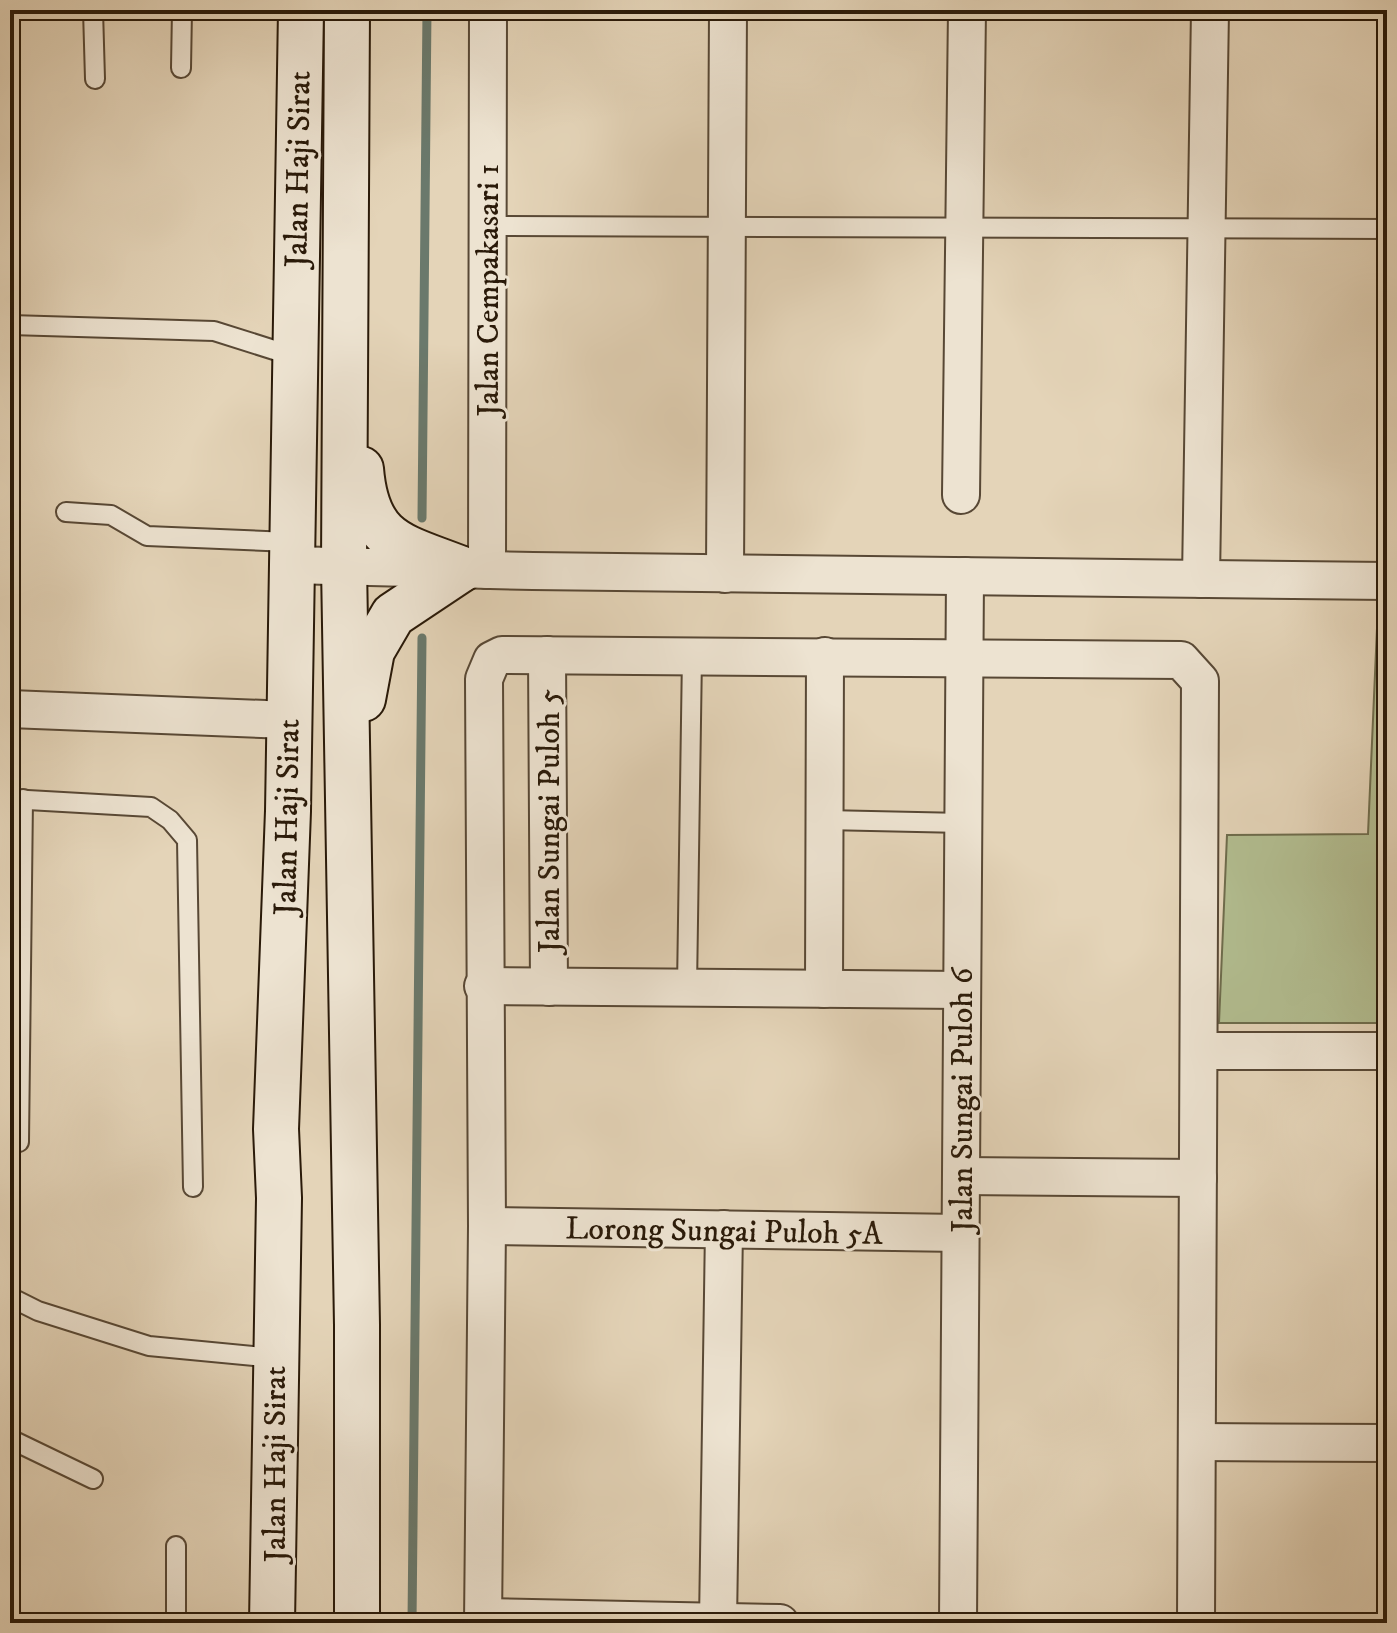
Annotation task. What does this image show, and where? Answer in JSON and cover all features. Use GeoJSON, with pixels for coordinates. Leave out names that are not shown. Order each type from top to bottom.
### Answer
{"type":"FeatureCollection","features":[{"type":"Feature","properties":{"kind":"main road","name":"Jalan Haji Sirat"},"geometry":{"type":"LineString","coordinates":[[272,1623],[279,1198],[276,1129],[289,720],[301,10]]}},
{"type":"Feature","properties":{"kind":"main road","name":"Jalan Haji Sirat"},"geometry":{"type":"LineString","coordinates":[[347,10],[344,566],[357,1325],[357,1623]]}},
{"type":"Feature","properties":{"kind":"main road"},"geometry":{"type":"LineString","coordinates":[[346,200],[363,491],[374,524],[397,544],[474,570]]}},
{"type":"Feature","properties":{"kind":"main road"},"geometry":{"type":"LineString","coordinates":[[349,902],[360,722],[372,651],[393,615],[474,570]]}},
{"type":"Feature","properties":{"kind":"main road"},"geometry":{"type":"LineString","coordinates":[[346,1623],[357,1537]]}},
{"type":"Feature","properties":{"kind":"main road"},"geometry":{"type":"LineString","coordinates":[[274,1548],[280,1623]]}},
{"type":"Feature","properties":{"kind":"street","name":"Jalan Cempakasari 1"},"geometry":{"type":"LineString","coordinates":[[474,570],[487,226],[488,10]]}},
{"type":"Feature","properties":{"kind":"street"},"geometry":{"type":"LineString","coordinates":[[725,574],[728,10]]}},
{"type":"Feature","properties":{"kind":"street"},"geometry":{"type":"LineString","coordinates":[[961,495],[967,10]]}},
{"type":"Feature","properties":{"kind":"street"},"geometry":{"type":"LineString","coordinates":[[1201,579],[1210,10]]}},
{"type":"Feature","properties":{"kind":"street"},"geometry":{"type":"LineString","coordinates":[[290,553],[344,566],[474,570],[1387,581]]}},
{"type":"Feature","properties":{"kind":"street","name":"Jalan Sungai Puloh 6"},"geometry":{"type":"LineString","coordinates":[[958,1623],[965,576]]}},
{"type":"Feature","properties":{"kind":"street"},"geometry":{"type":"LineString","coordinates":[[780,1623],[483,1620],[487,1226],[483,986],[484,679],[492,660],[502,655],[1181,660],[1200,681],[1196,1623]]}},
{"type":"Feature","properties":{"kind":"street","name":"Jalan Sungai Puloh 5"},"geometry":{"type":"LineString","coordinates":[[547,655],[549,987]]}},
{"type":"Feature","properties":{"kind":"street"},"geometry":{"type":"LineString","coordinates":[[824,989],[825,656]]}},
{"type":"Feature","properties":{"kind":"street"},"geometry":{"type":"LineString","coordinates":[[10,709],[289,720]]}},
{"type":"Feature","properties":{"kind":"street"},"geometry":{"type":"LineString","coordinates":[[483,986],[962,990]]}},
{"type":"Feature","properties":{"kind":"street"},"geometry":{"type":"LineString","coordinates":[[1199,1051],[1387,1051]]}},
{"type":"Feature","properties":{"kind":"street"},"geometry":{"type":"LineString","coordinates":[[961,1176],[1198,1178]]}},
{"type":"Feature","properties":{"kind":"street","name":"Lorong Sungai Puloh 5A"},"geometry":{"type":"LineString","coordinates":[[487,1226],[960,1233]]}},
{"type":"Feature","properties":{"kind":"street"},"geometry":{"type":"LineString","coordinates":[[718,1622],[724,1229]]}},
{"type":"Feature","properties":{"kind":"street"},"geometry":{"type":"LineString","coordinates":[[1197,1442],[1387,1443]]}},
{"type":"Feature","properties":{"kind":"lane"},"geometry":{"type":"LineString","coordinates":[[93,10],[95,79]]}},
{"type":"Feature","properties":{"kind":"lane"},"geometry":{"type":"LineString","coordinates":[[181,68],[182,10]]}},
{"type":"Feature","properties":{"kind":"lane"},"geometry":{"type":"LineString","coordinates":[[487,226],[1387,229]]}},
{"type":"Feature","properties":{"kind":"lane"},"geometry":{"type":"LineString","coordinates":[[10,325],[214,331],[293,356]]}},
{"type":"Feature","properties":{"kind":"lane"},"geometry":{"type":"LineString","coordinates":[[66,512],[111,515],[147,536],[290,553]]}},
{"type":"Feature","properties":{"kind":"lane"},"geometry":{"type":"LineString","coordinates":[[687,987],[692,655]]}},
{"type":"Feature","properties":{"kind":"lane"},"geometry":{"type":"LineString","coordinates":[[19,1142],[17,799],[151,807],[170,820],[187,840],[193,1187]]}},
{"type":"Feature","properties":{"kind":"lane"},"geometry":{"type":"LineString","coordinates":[[825,820],[963,823]]}},
{"type":"Feature","properties":{"kind":"lane"},"geometry":{"type":"LineString","coordinates":[[10,1297],[38,1311],[149,1346],[275,1358]]}},
{"type":"Feature","properties":{"kind":"lane"},"geometry":{"type":"LineString","coordinates":[[10,1439],[93,1479]]}},
{"type":"Feature","properties":{"kind":"lane"},"geometry":{"type":"LineString","coordinates":[[176,1546],[176,1623]]}},
{"type":"Feature","properties":{"kind":"green space"},"geometry":{"type":"Polygon","coordinates":[[[1377,628],[1387,629],[1387,1023],[1219,1023],[1227,835],[1368,834],[1377,628]]]}},
{"type":"Feature","properties":{"kind":"waterway"},"geometry":{"type":"LineString","coordinates":[[422,518],[427,10]]}},
{"type":"Feature","properties":{"kind":"waterway"},"geometry":{"type":"LineString","coordinates":[[412,1623],[422,638]]}}]}
